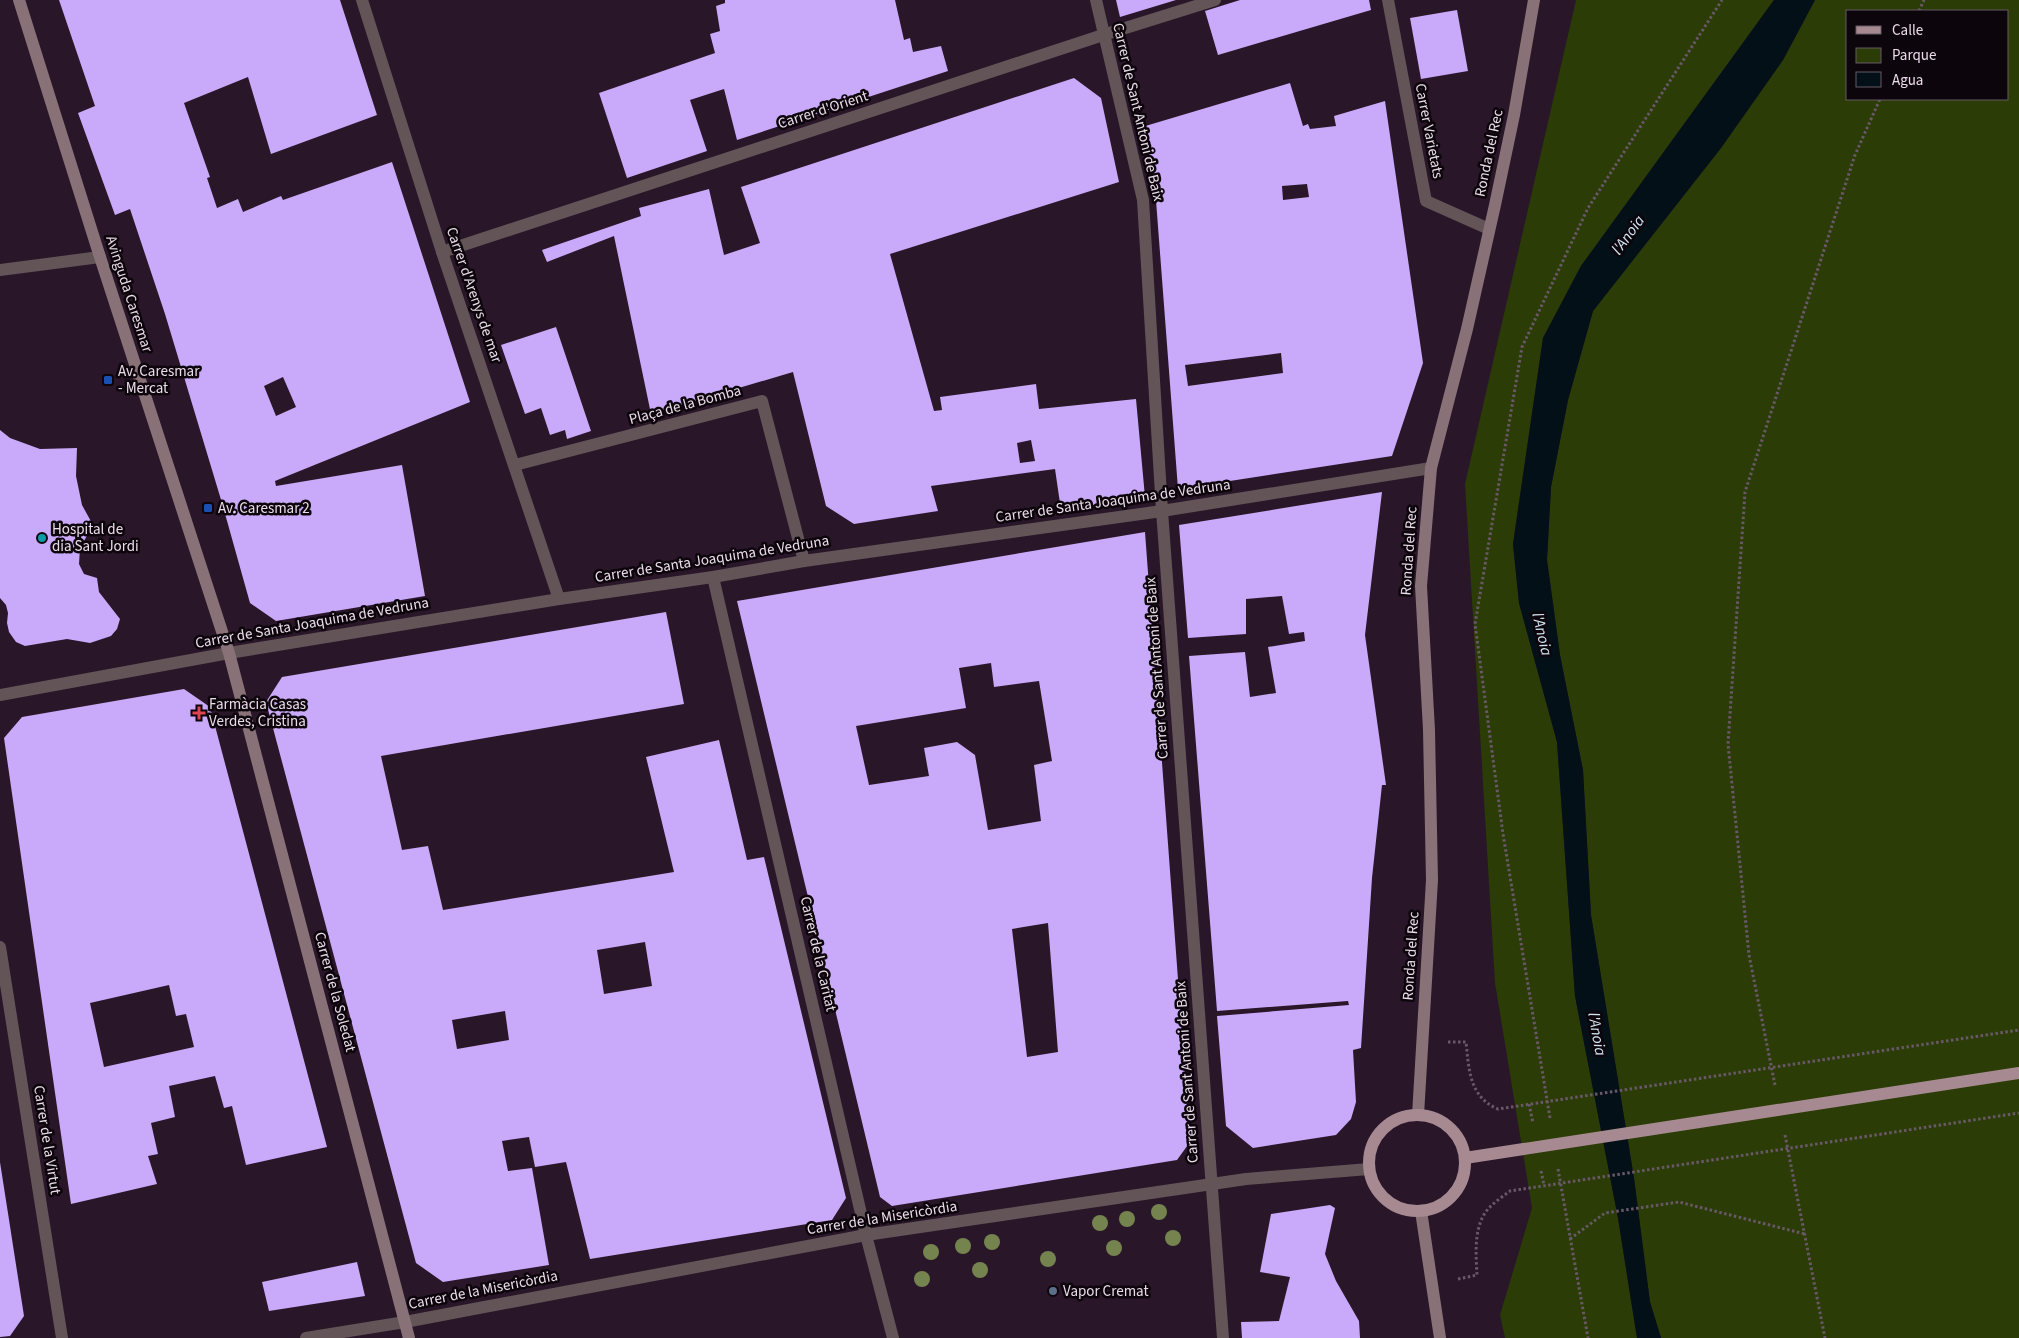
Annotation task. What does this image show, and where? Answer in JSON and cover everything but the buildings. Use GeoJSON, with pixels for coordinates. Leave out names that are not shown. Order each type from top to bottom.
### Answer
{"type":"FeatureCollection","features":[{"type":"Feature","properties":{"kind":"main road"},"geometry":{"type":"LineString","coordinates":[[1465,1158],[2019,1073]]}},
{"type":"Feature","properties":{"kind":"main road"},"geometry":{"type":"LineString","coordinates":[[1418,1115],[1435,1119],[1449,1128],[1459,1142],[1465,1158],[1464,1170],[1454,1194],[1444,1203],[1421,1211],[1402,1209],[1386,1200],[1374,1186],[1369,1168],[1369,1155],[1373,1142],[1381,1130],[1405,1116],[1418,1115]]}},
{"type":"Feature","properties":{"kind":"street","name":"Avinguda Caresmar"},"geometry":{"type":"LineString","coordinates":[[19,0],[100,257],[229,653]]}},
{"type":"Feature","properties":{"kind":"street","name":"Carrer d'Arenys de mar"},"geometry":{"type":"LineString","coordinates":[[362,0],[442,252],[559,599]]}},
{"type":"Feature","properties":{"kind":"street","name":"Carrer de Sant Antoni de Baix"},"geometry":{"type":"LineString","coordinates":[[1096,0],[1144,200],[1162,511],[1223,1338]]}},
{"type":"Feature","properties":{"kind":"street","name":"Carrer d'Orient"},"geometry":{"type":"LineString","coordinates":[[442,252],[1103,34],[1215,0]]}},
{"type":"Feature","properties":{"kind":"street","name":"Carrer Varietats"},"geometry":{"type":"LineString","coordinates":[[1388,0],[1426,201],[1489,229]]}},
{"type":"Feature","properties":{"kind":"street","name":"Ronda del Rec"},"geometry":{"type":"LineString","coordinates":[[1418,1115],[1432,880],[1429,730],[1421,586],[1431,468],[1467,329],[1514,115],[1534,0]]}},
{"type":"Feature","properties":{"kind":"street"},"geometry":{"type":"LineString","coordinates":[[0,270],[100,257]]}},
{"type":"Feature","properties":{"kind":"street","name":"Plaça de la Bomba"},"geometry":{"type":"LineString","coordinates":[[515,465],[762,402],[804,561]]}},
{"type":"Feature","properties":{"kind":"street","name":"Carrer de Santa Joaquima de Vedruna"},"geometry":{"type":"LineString","coordinates":[[0,695],[229,653],[559,599],[713,577],[804,561],[1162,511],[1431,468]]}},
{"type":"Feature","properties":{"kind":"street","name":"Carrer de la Caritat"},"geometry":{"type":"LineString","coordinates":[[713,577],[866,1235],[893,1338]]}},
{"type":"Feature","properties":{"kind":"street","name":"Carrer de la Soledat"},"geometry":{"type":"LineString","coordinates":[[229,653],[409,1338]]}},
{"type":"Feature","properties":{"kind":"street","name":"Carrer de la Virtut"},"geometry":{"type":"LineString","coordinates":[[0,947],[62,1338]]}},
{"type":"Feature","properties":{"kind":"street","name":"Carrer de la Misericòrdia"},"geometry":{"type":"LineString","coordinates":[[306,1338],[404,1322],[866,1235],[1246,1178],[1369,1168]]}},
{"type":"Feature","properties":{"kind":"street"},"geometry":{"type":"LineString","coordinates":[[1421,1211],[1440,1338]]}},
{"type":"Feature","properties":{"kind":"path"},"geometry":{"type":"LineString","coordinates":[[1521,946],[1501,824],[1475,624],[1522,347],[1588,208],[1722,0]]}},
{"type":"Feature","properties":{"kind":"path"},"geometry":{"type":"LineString","coordinates":[[1746,926],[1728,744],[1745,492],[1855,155],[1880,100]]}},
{"type":"Feature","properties":{"kind":"path"},"geometry":{"type":"LineString","coordinates":[[1422,1042],[1466,1042],[1468,1067],[1476,1091],[1485,1104],[1498,1109],[2019,1030]]}},
{"type":"Feature","properties":{"kind":"path"},"geometry":{"type":"LineString","coordinates":[[1432,1285],[1477,1275],[1476,1242],[1480,1224],[1488,1209],[1510,1191],[2019,1113]]}},
{"type":"Feature","properties":{"kind":"path"},"geometry":{"type":"LineString","coordinates":[[1570,1239],[1605,1213],[1679,1202],[1805,1234]]}},
{"type":"Feature","properties":{"kind":"green space"},"geometry":{"type":"Polygon","coordinates":[[[1576,0],[1774,0],[1581,266],[1543,338],[1513,544],[1519,603],[1557,742],[1575,996],[1618,1218],[1637,1338],[1505,1338],[1500,1315],[1532,1208],[1495,983],[1465,484],[1576,0]]]}},
{"type":"Feature","properties":{"kind":"green space"},"geometry":{"type":"Polygon","coordinates":[[[1815,0],[2019,0],[2019,1338],[1661,1338],[1650,1302],[1634,1178],[1591,915],[1583,770],[1560,655],[1547,560],[1551,487],[1568,400],[1593,311],[1721,148],[1783,60],[1815,0]]]}},
{"type":"Feature","properties":{"kind":"water","name":"l'Anoia"},"geometry":{"type":"Polygon","coordinates":[[[1774,0],[1815,0],[1783,60],[1721,148],[1593,311],[1568,400],[1551,487],[1547,560],[1560,655],[1583,770],[1591,915],[1634,1178],[1650,1302],[1661,1338],[1637,1338],[1618,1218],[1575,996],[1557,742],[1519,603],[1513,544],[1543,338],[1581,266],[1774,0]]]}},
{"type":"Feature","properties":{"kind":"place","name":"Av. Caresmar - Mercat"},"geometry":{"type":"Point","coordinates":[108,380]}},
{"type":"Feature","properties":{"kind":"place","name":"Av. Caresmar 2"},"geometry":{"type":"Point","coordinates":[208,508]}},
{"type":"Feature","properties":{"kind":"place","name":"Hospital de dia Sant Jordi"},"geometry":{"type":"Point","coordinates":[42,538]}},
{"type":"Feature","properties":{"kind":"place","name":"Farmàcia Casas Verdes, Cristina"},"geometry":{"type":"Point","coordinates":[199,713]}},
{"type":"Feature","properties":{"kind":"place","name":"Vapor Cremat"},"geometry":{"type":"Point","coordinates":[1053,1291]}}]}
